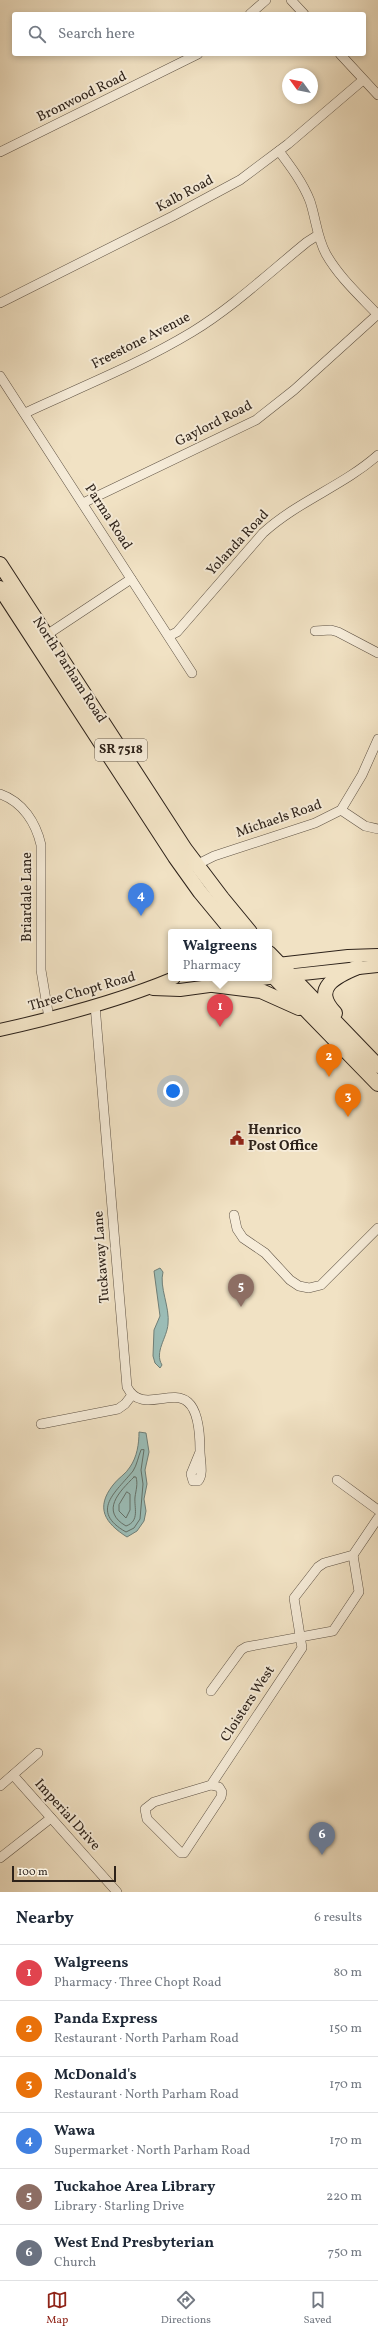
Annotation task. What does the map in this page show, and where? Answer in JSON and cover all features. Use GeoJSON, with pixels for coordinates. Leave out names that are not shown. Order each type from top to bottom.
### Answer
{"type":"FeatureCollection","features":[{"type":"Feature","properties":{"kind":"highway","name":"North Parham Road"},"geometry":{"type":"LineString","coordinates":[[0,564],[41,639],[191,868],[220,916],[231,929]]}},
{"type":"Feature","properties":{"kind":"highway","name":"North Parham Road"},"geometry":{"type":"LineString","coordinates":[[0,588],[41,639]]}},
{"type":"Feature","properties":{"kind":"highway","name":"North Parham Road"},"geometry":{"type":"LineString","coordinates":[[191,868],[247,929]]}},
{"type":"Feature","properties":{"kind":"highway"},"geometry":{"type":"LineString","coordinates":[[220,916],[225,929]]}},
{"type":"Feature","properties":{"kind":"highway"},"geometry":{"type":"LineString","coordinates":[[358,967],[332,980],[326,989],[325,998],[330,1008],[350,1029],[361,1049]]}},
{"type":"Feature","properties":{"kind":"highway"},"geometry":{"type":"LineString","coordinates":[[272,972],[290,975],[378,1066]]}},
{"type":"Feature","properties":{"kind":"highway"},"geometry":{"type":"LineString","coordinates":[[272,972],[309,1013],[378,1084]]}},
{"type":"Feature","properties":{"kind":"highway"},"geometry":{"type":"LineString","coordinates":[[213,985],[261,991],[309,1013]]}},
{"type":"Feature","properties":{"kind":"main road","name":"Three Chopt Road"},"geometry":{"type":"LineString","coordinates":[[272,972],[348,956],[378,955]]}},
{"type":"Feature","properties":{"kind":"main road"},"geometry":{"type":"LineString","coordinates":[[290,975],[378,966]]}},
{"type":"Feature","properties":{"kind":"main road","name":"Three Chopt Road"},"geometry":{"type":"LineString","coordinates":[[0,1030],[49,1018],[148,989],[168,981]]}},
{"type":"Feature","properties":{"kind":"main road","name":"Three Chopt Road"},"geometry":{"type":"LineString","coordinates":[[148,989],[180,990],[231,981]]}},
{"type":"Feature","properties":{"kind":"street"},"geometry":{"type":"LineString","coordinates":[[252,12],[266,0]]}},
{"type":"Feature","properties":{"kind":"street"},"geometry":{"type":"LineString","coordinates":[[291,0],[302,12]]}},
{"type":"Feature","properties":{"kind":"street","name":"Bronwood Road"},"geometry":{"type":"LineString","coordinates":[[0,152],[194,56]]}},
{"type":"Feature","properties":{"kind":"street"},"geometry":{"type":"LineString","coordinates":[[342,56],[378,96]]}},
{"type":"Feature","properties":{"kind":"street","name":"Kalb Road"},"geometry":{"type":"LineString","coordinates":[[0,303],[215,194],[279,151],[362,80]]}},
{"type":"Feature","properties":{"kind":"street"},"geometry":{"type":"LineString","coordinates":[[279,151],[303,186],[314,213],[318,235],[333,265],[378,315]]}},
{"type":"Feature","properties":{"kind":"street","name":"Freestone Avenue"},"geometry":{"type":"LineString","coordinates":[[25,413],[156,352],[193,331],[226,308],[307,242],[318,235]]}},
{"type":"Feature","properties":{"kind":"street","name":"Gaylord Road"},"geometry":{"type":"LineString","coordinates":[[83,503],[256,420],[294,390],[378,315]]}},
{"type":"Feature","properties":{"kind":"street","name":"Parma Road"},"geometry":{"type":"LineString","coordinates":[[0,376],[192,673]]}},
{"type":"Feature","properties":{"kind":"street","name":"Yolanda Road"},"geometry":{"type":"LineString","coordinates":[[169,636],[177,632],[275,522],[346,478],[378,455]]}},
{"type":"Feature","properties":{"kind":"street"},"geometry":{"type":"LineString","coordinates":[[41,639],[131,579]]}},
{"type":"Feature","properties":{"kind":"street"},"geometry":{"type":"LineString","coordinates":[[315,631],[331,630],[338,632],[378,652]]}},
{"type":"Feature","properties":{"kind":"street","name":"Michaels Road"},"geometry":{"type":"LineString","coordinates":[[191,868],[214,856],[315,822],[341,810],[362,775],[378,739]]}},
{"type":"Feature","properties":{"kind":"street","name":"Briardale Lane"},"geometry":{"type":"LineString","coordinates":[[0,794],[17,804],[29,816],[36,829],[41,846],[41,970],[49,1018]]}},
{"type":"Feature","properties":{"kind":"street"},"geometry":{"type":"LineString","coordinates":[[341,810],[365,826],[378,829]]}},
{"type":"Feature","properties":{"kind":"street","name":"Tuckaway Lane"},"geometry":{"type":"LineString","coordinates":[[95,1004],[126,1383],[132,1395]]}},
{"type":"Feature","properties":{"kind":"street"},"geometry":{"type":"LineString","coordinates":[[234,1216],[237,1229],[243,1238],[266,1254],[290,1280],[299,1286],[309,1288],[321,1285],[378,1228]]}},
{"type":"Feature","properties":{"kind":"street"},"geometry":{"type":"LineString","coordinates":[[41,1424],[118,1409],[125,1404],[132,1395],[148,1400],[180,1398],[192,1405],[197,1418],[200,1452]]}},
{"type":"Feature","properties":{"kind":"street"},"geometry":{"type":"LineString","coordinates":[[337,1480],[378,1510]]}},
{"type":"Feature","properties":{"kind":"street"},"geometry":{"type":"LineString","coordinates":[[353,1555],[378,1518]]}},
{"type":"Feature","properties":{"kind":"street","name":"Cloisters West"},"geometry":{"type":"LineString","coordinates":[[211,1691],[241,1650],[246,1647],[301,1637],[333,1631],[358,1594],[359,1588],[353,1555],[324,1562],[318,1567],[294,1598],[301,1637],[302,1648],[212,1785]]}},
{"type":"Feature","properties":{"kind":"street"},"geometry":{"type":"LineString","coordinates":[[0,1786],[38,1753]]}},
{"type":"Feature","properties":{"kind":"street","name":"Imperial Drive"},"geometry":{"type":"LineString","coordinates":[[13,1775],[117,1892]]}},
{"type":"Feature","properties":{"kind":"street"},"geometry":{"type":"LineString","coordinates":[[212,1785],[219,1787],[222,1792],[221,1797],[184,1853],[181,1853],[147,1818],[146,1809],[154,1802],[212,1785]]}},
{"type":"Feature","properties":{"kind":"street"},"geometry":{"type":"LineString","coordinates":[[0,1858],[51,1818]]}},
{"type":"Feature","properties":{"kind":"water"},"geometry":{"type":"Polygon","coordinates":[[[160,1268],[163,1272],[162,1284],[168,1311],[168,1324],[159,1355],[162,1365],[160,1368],[155,1363],[153,1356],[154,1330],[160,1316],[154,1271],[160,1268]]]}},
{"type":"Feature","properties":{"kind":"water"},"geometry":{"type":"Polygon","coordinates":[[[139,1432],[146,1433],[149,1452],[145,1470],[147,1484],[144,1499],[146,1511],[144,1521],[137,1531],[127,1537],[119,1532],[108,1520],[105,1514],[104,1501],[113,1485],[126,1472],[132,1463],[137,1450],[139,1432]]]}},
{"type":"Feature","properties":{"kind":"place","name":"Wawa"},"geometry":{"type":"Point","coordinates":[141,916]}},
{"type":"Feature","properties":{"kind":"place","name":"Walgreens"},"geometry":{"type":"Point","coordinates":[220,1027]}},
{"type":"Feature","properties":{"kind":"place","name":"Panda Express"},"geometry":{"type":"Point","coordinates":[329,1077]}},
{"type":"Feature","properties":{"kind":"place","name":"McDonald's"},"geometry":{"type":"Point","coordinates":[348,1117]}},
{"type":"Feature","properties":{"kind":"place","name":"Henrico Post Office"},"geometry":{"type":"Point","coordinates":[237,1138]}},
{"type":"Feature","properties":{"kind":"place","name":"Tuckahoe Area Library"},"geometry":{"type":"Point","coordinates":[241,1307]}},
{"type":"Feature","properties":{"kind":"place","name":"West End Presbyterian"},"geometry":{"type":"Point","coordinates":[322,1855]}}]}
